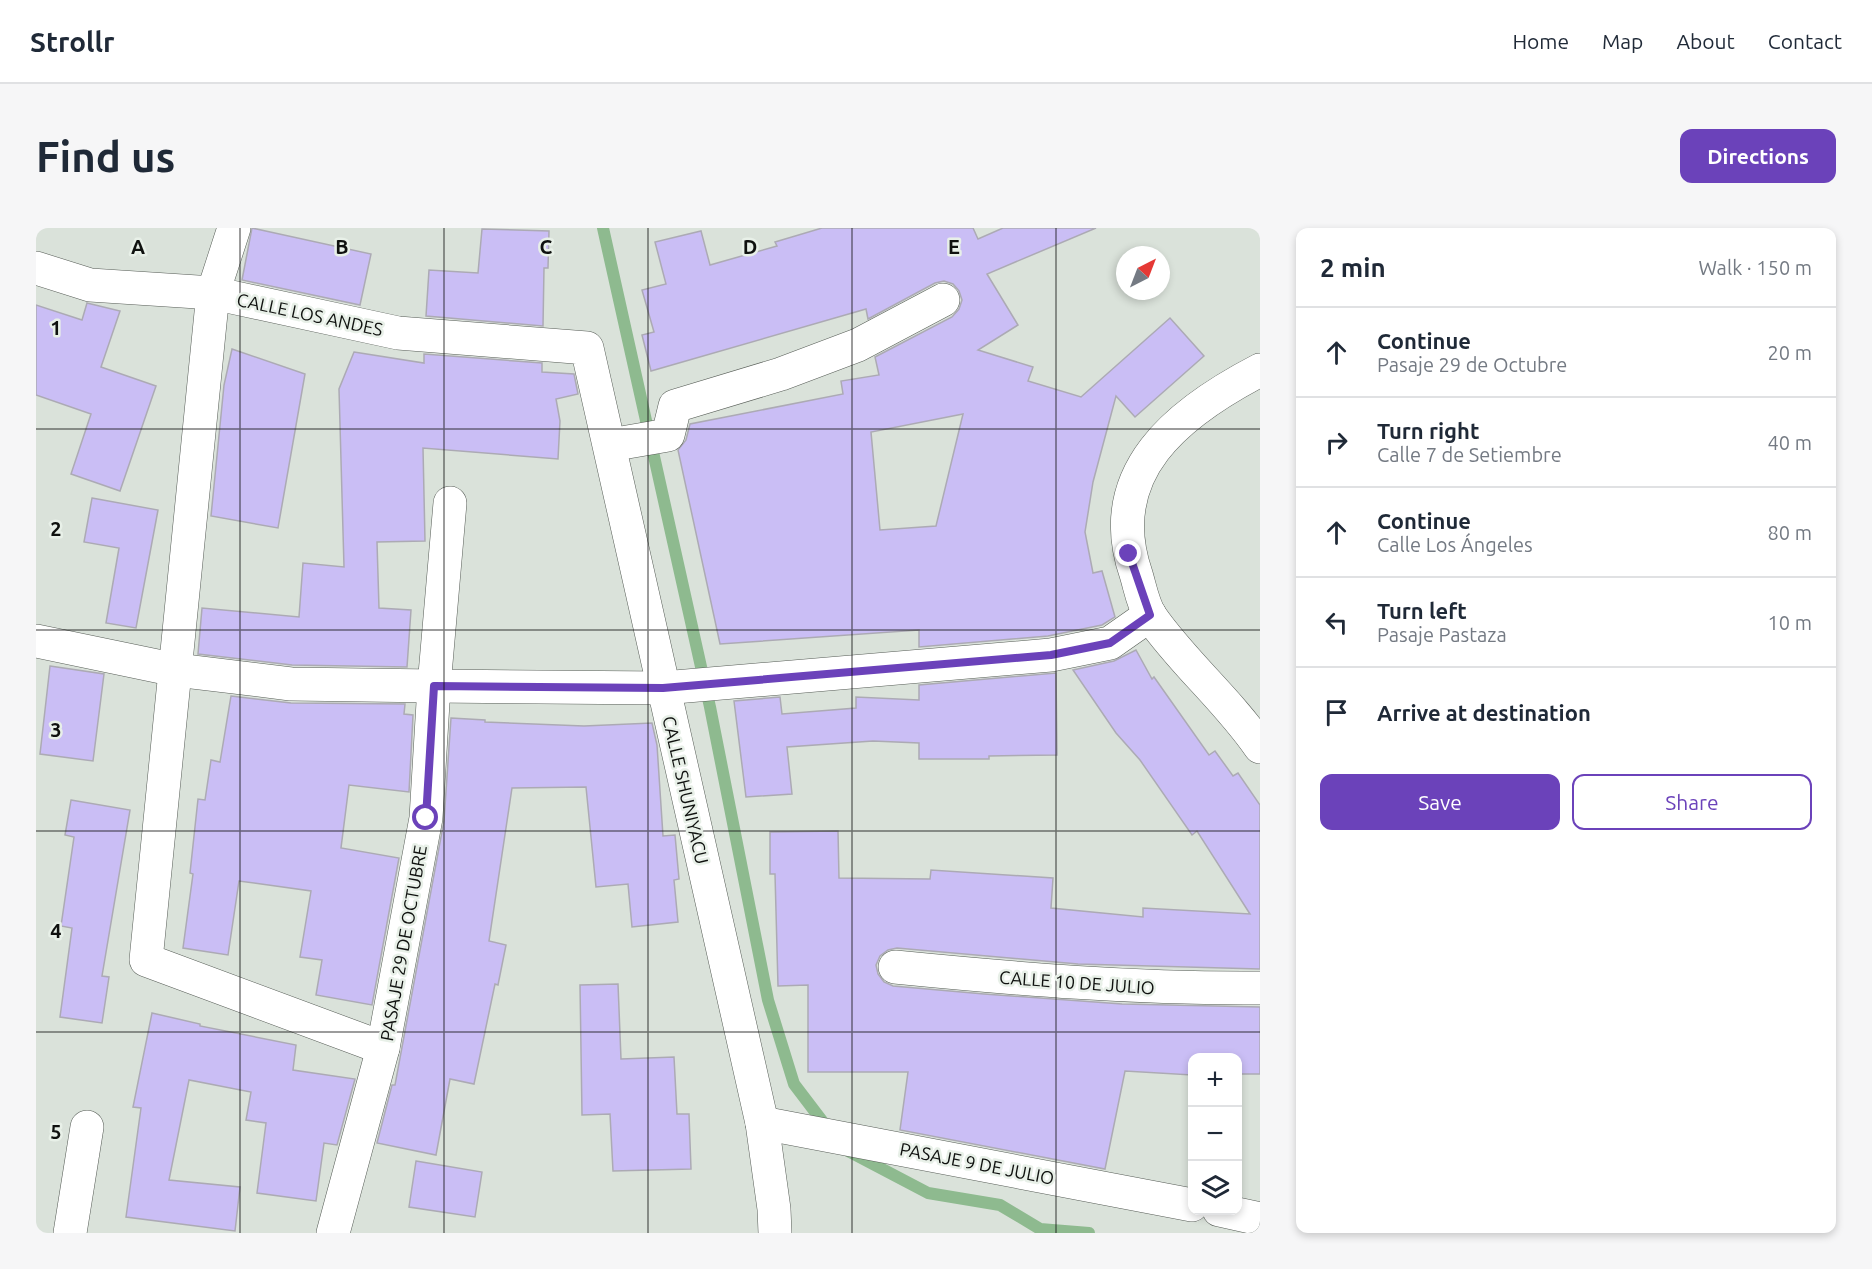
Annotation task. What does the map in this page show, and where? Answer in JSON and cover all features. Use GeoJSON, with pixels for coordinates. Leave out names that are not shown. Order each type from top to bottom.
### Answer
{"type":"FeatureCollection","features":[{"type":"Feature","properties":{"kind":"street"},"geometry":{"type":"LineString","coordinates":[[234,228],[213,293],[177,670],[146,960],[383,1048]]}},
{"type":"Feature","properties":{"kind":"street","name":"CALLE LOS ANDES"},"geometry":{"type":"LineString","coordinates":[[36,268],[90,285],[213,293],[398,333],[587,348]]}},
{"type":"Feature","properties":{"kind":"street"},"geometry":{"type":"LineString","coordinates":[[610,446],[668,435],[675,406],[781,374],[858,345],[944,300]]}},
{"type":"Feature","properties":{"kind":"street","name":"CALLE SHUNIYACU"},"geometry":{"type":"LineString","coordinates":[[587,348],[762,1123],[774,1209],[775,1233]]}},
{"type":"Feature","properties":{"kind":"street"},"geometry":{"type":"LineString","coordinates":[[1260,370],[1176,424],[1143,462],[1127,512],[1129,554],[1150,615],[1260,747]]}},
{"type":"Feature","properties":{"kind":"street","name":"PASAJE 29 DE OCTUBRE"},"geometry":{"type":"LineString","coordinates":[[333,1233],[383,1048],[426,818],[434,686],[450,503]]}},
{"type":"Feature","properties":{"kind":"street"},"geometry":{"type":"LineString","coordinates":[[36,641],[177,670],[291,684],[663,688],[1051,655],[1110,643],[1150,615]]}},
{"type":"Feature","properties":{"kind":"street","name":"CALLE 10 DE JULIO"},"geometry":{"type":"LineString","coordinates":[[895,966],[987,976],[1178,988],[1260,988]]}},
{"type":"Feature","properties":{"kind":"street","name":"PASAJE 9 DE JULIO"},"geometry":{"type":"LineString","coordinates":[[762,1123],[1188,1204]]}},
{"type":"Feature","properties":{"kind":"street"},"geometry":{"type":"LineString","coordinates":[[70,1233],[87,1127]]}},
{"type":"Feature","properties":{"kind":"street"},"geometry":{"type":"LineString","coordinates":[[1242,1215],[1260,1219]]}},
{"type":"Feature","properties":{"kind":"building"},"geometry":{"type":"Polygon","coordinates":[[[252,228],[371,254],[360,305],[242,280],[252,228]]]}},
{"type":"Feature","properties":{"kind":"building"},"geometry":{"type":"Polygon","coordinates":[[[822,228],[973,228],[978,239],[1003,228],[1096,228],[987,274],[1018,325],[978,350],[1033,367],[1028,381],[1081,397],[1170,318],[1204,356],[1135,417],[1116,396],[1093,482],[1085,532],[1093,573],[1102,571],[1115,617],[1102,625],[1048,636],[919,647],[919,630],[720,644],[678,450],[686,440],[690,424],[843,394],[841,381],[879,375],[875,357],[952,317],[959,309],[962,300],[953,284],[944,281],[935,283],[868,319],[866,309],[651,371],[642,335],[654,332],[642,290],[666,284],[655,242],[701,231],[710,265],[777,246],[775,242],[822,228]],[[963,414],[871,432],[880,530],[936,526],[963,414]]]}},
{"type":"Feature","properties":{"kind":"building"},"geometry":{"type":"Polygon","coordinates":[[[482,229],[549,231],[548,268],[544,268],[543,326],[426,316],[429,270],[478,273],[482,229]]]}},
{"type":"Feature","properties":{"kind":"building"},"geometry":{"type":"Polygon","coordinates":[[[87,303],[120,311],[101,367],[156,386],[120,491],[71,474],[91,414],[36,395],[36,305],[82,320],[87,303]]]}},
{"type":"Feature","properties":{"kind":"building"},"geometry":{"type":"Polygon","coordinates":[[[232,349],[305,374],[278,528],[211,516],[224,385],[232,349]]]}},
{"type":"Feature","properties":{"kind":"building"},"geometry":{"type":"Polygon","coordinates":[[[354,352],[424,363],[424,354],[542,363],[542,372],[574,374],[578,394],[556,399],[560,421],[558,459],[423,448],[425,541],[377,542],[379,608],[411,610],[407,667],[292,665],[198,654],[202,608],[299,617],[303,563],[344,567],[339,389],[354,352]]]}},
{"type":"Feature","properties":{"kind":"building"},"geometry":{"type":"Polygon","coordinates":[[[92,498],[158,510],[136,628],[106,623],[119,548],[84,542],[92,498]]]}},
{"type":"Feature","properties":{"kind":"building"},"geometry":{"type":"Polygon","coordinates":[[[1136,650],[1152,679],[1154,677],[1209,755],[1215,751],[1233,776],[1238,773],[1260,805],[1260,969],[1078,964],[897,948],[888,950],[880,956],[876,965],[878,974],[884,982],[893,986],[984,994],[1122,1004],[1260,1007],[1260,1074],[1242,1074],[1242,1053],[1188,1053],[1188,1075],[1125,1071],[1105,1169],[900,1130],[908,1072],[808,1072],[808,985],[778,986],[775,874],[770,874],[770,832],[838,831],[839,878],[930,879],[931,870],[1053,878],[1051,908],[1143,917],[1143,908],[1250,914],[1197,831],[1192,835],[1140,760],[1116,733],[1073,670],[1114,661],[1136,650]]]}},
{"type":"Feature","properties":{"kind":"building"},"geometry":{"type":"Polygon","coordinates":[[[50,666],[104,674],[93,761],[40,754],[50,666]]]}},
{"type":"Feature","properties":{"kind":"building"},"geometry":{"type":"Polygon","coordinates":[[[1056,673],[1057,755],[989,756],[989,759],[919,759],[919,743],[873,741],[787,747],[792,794],[746,797],[734,701],[780,697],[782,714],[856,708],[856,697],[919,700],[919,685],[1056,673]]]}},
{"type":"Feature","properties":{"kind":"building"},"geometry":{"type":"Polygon","coordinates":[[[231,696],[291,703],[405,704],[404,714],[413,715],[409,792],[349,785],[341,848],[399,858],[372,1005],[316,995],[322,960],[300,957],[311,891],[239,881],[228,955],[183,948],[193,874],[190,873],[198,799],[205,800],[211,760],[220,762],[231,696]]]}},
{"type":"Feature","properties":{"kind":"building"},"geometry":{"type":"Polygon","coordinates":[[[451,718],[485,720],[485,722],[584,726],[652,723],[657,745],[663,836],[675,835],[679,879],[674,880],[678,922],[632,927],[628,884],[596,887],[586,787],[512,788],[489,941],[506,945],[498,985],[495,984],[474,1084],[450,1079],[436,1155],[377,1143],[392,1085],[395,1085],[444,821],[451,718]]]}},
{"type":"Feature","properties":{"kind":"building"},"geometry":{"type":"Polygon","coordinates":[[[71,800],[130,810],[102,976],[109,977],[102,1023],[60,1017],[72,928],[61,926],[74,837],[65,835],[71,800]]]}},
{"type":"Feature","properties":{"kind":"building"},"geometry":{"type":"Polygon","coordinates":[[[618,984],[621,1059],[674,1057],[677,1114],[689,1114],[691,1169],[613,1171],[610,1114],[582,1115],[580,985],[618,984]]]}},
{"type":"Feature","properties":{"kind":"building"},"geometry":{"type":"Polygon","coordinates":[[[152,1013],[200,1024],[200,1026],[296,1045],[293,1070],[355,1079],[337,1145],[324,1143],[316,1201],[257,1193],[266,1123],[246,1120],[251,1092],[189,1080],[169,1180],[240,1187],[235,1231],[126,1217],[141,1108],[133,1107],[152,1013]]]}},
{"type":"Feature","properties":{"kind":"building"},"geometry":{"type":"Polygon","coordinates":[[[416,1161],[482,1172],[475,1217],[409,1207],[416,1161]]]}},
{"type":"Feature","properties":{"kind":"waterway"},"geometry":{"type":"LineString","coordinates":[[603,228],[710,707],[768,1000],[794,1084],[829,1130]]}},
{"type":"Feature","properties":{"kind":"waterway"},"geometry":{"type":"LineString","coordinates":[[848,1151],[928,1193],[1000,1205],[1040,1229],[1089,1233]]}},
{"type":"Feature","properties":{"kind":"route"},"geometry":{"type":"LineString","coordinates":[[426,818],[434,686],[663,688],[1051,655],[1110,643],[1150,615],[1129,554]]}}]}
